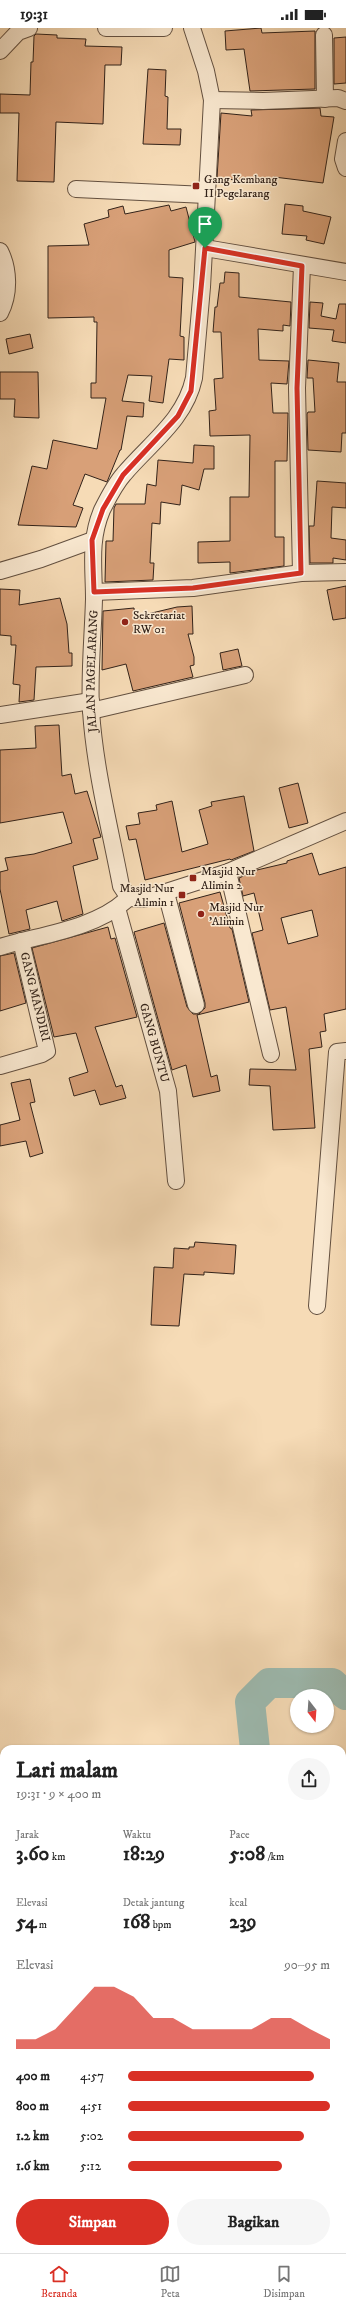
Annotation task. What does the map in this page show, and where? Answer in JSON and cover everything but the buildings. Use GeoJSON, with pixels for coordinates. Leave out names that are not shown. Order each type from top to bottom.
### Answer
{"type":"FeatureCollection","features":[{"type":"Feature","properties":{"kind":"street"},"geometry":{"type":"LineString","coordinates":[[0,51],[18,32],[30,28]]}},
{"type":"Feature","properties":{"kind":"street"},"geometry":{"type":"LineString","coordinates":[[106,28],[164,28]]}},
{"type":"Feature","properties":{"kind":"street","name":"JALAN PAGELARANG"},"geometry":{"type":"LineString","coordinates":[[129,898],[121,886],[100,776],[91,706],[94,592],[92,540],[103,509],[119,480],[178,416],[191,391],[205,248],[206,195],[212,100],[205,66],[192,28]]}},
{"type":"Feature","properties":{"kind":"street"},"geometry":{"type":"LineString","coordinates":[[324,35],[325,99]]}},
{"type":"Feature","properties":{"kind":"street"},"geometry":{"type":"LineString","coordinates":[[212,100],[263,101],[338,98],[346,101]]}},
{"type":"Feature","properties":{"kind":"street"},"geometry":{"type":"LineString","coordinates":[[346,141],[343,159],[346,168]]}},
{"type":"Feature","properties":{"kind":"street"},"geometry":{"type":"LineString","coordinates":[[76,189],[206,195]]}},
{"type":"Feature","properties":{"kind":"street"},"geometry":{"type":"LineString","coordinates":[[205,248],[302,266],[346,272]]}},
{"type":"Feature","properties":{"kind":"street"},"geometry":{"type":"LineString","coordinates":[[0,250],[5,260],[8,282],[4,303],[0,313]]}},
{"type":"Feature","properties":{"kind":"street"},"geometry":{"type":"LineString","coordinates":[[301,573],[297,388],[302,266]]}},
{"type":"Feature","properties":{"kind":"street"},"geometry":{"type":"LineString","coordinates":[[0,571],[41,559],[92,540]]}},
{"type":"Feature","properties":{"kind":"street"},"geometry":{"type":"LineString","coordinates":[[94,592],[193,588],[301,573],[346,572]]}},
{"type":"Feature","properties":{"kind":"street"},"geometry":{"type":"LineString","coordinates":[[0,715],[91,706],[246,675]]}},
{"type":"Feature","properties":{"kind":"street"},"geometry":{"type":"LineString","coordinates":[[0,947],[87,923],[117,908],[129,898],[144,899],[228,872],[346,821]]}},
{"type":"Feature","properties":{"kind":"street"},"geometry":{"type":"LineString","coordinates":[[228,872],[271,1054]]}},
{"type":"Feature","properties":{"kind":"street"},"geometry":{"type":"LineString","coordinates":[[166,893],[196,1005]]}},
{"type":"Feature","properties":{"kind":"street","name":"GANG BUNTU"},"geometry":{"type":"LineString","coordinates":[[117,908],[168,1091],[176,1181]]}},
{"type":"Feature","properties":{"kind":"street","name":"GANG MANDIRI"},"geometry":{"type":"LineString","coordinates":[[0,1066],[42,1054],[47,1051],[21,941]]}},
{"type":"Feature","properties":{"kind":"street"},"geometry":{"type":"LineString","coordinates":[[317,1306],[337,1052],[346,1051]]}},
{"type":"Feature","properties":{"kind":"waterway"},"geometry":{"type":"LineString","coordinates":[[255,1745],[250,1702],[269,1683],[332,1683],[346,1695]]}},
{"type":"Feature","properties":{"kind":"place","name":"Gang Kembang II Pegelarang"},"geometry":{"type":"Point","coordinates":[196,186]}},
{"type":"Feature","properties":{"kind":"place","name":"Sekretariat RW 01"},"geometry":{"type":"Point","coordinates":[125,622]}},
{"type":"Feature","properties":{"kind":"place","name":"Masjid Nur Alimin 2"},"geometry":{"type":"Point","coordinates":[193,878]}},
{"type":"Feature","properties":{"kind":"place","name":"Masjid Nur Alimin 1"},"geometry":{"type":"Point","coordinates":[182,895]}},
{"type":"Feature","properties":{"kind":"place","name":"Masjid Nur 'Alimin"},"geometry":{"type":"Point","coordinates":[201,914]}},
{"type":"Feature","properties":{"kind":"route"},"geometry":{"type":"LineString","coordinates":[[205,248],[302,266],[297,388],[301,573],[193,588],[94,592],[92,540],[103,509],[123,475],[178,416],[191,391],[194,378],[199,328],[205,248]]}}]}
